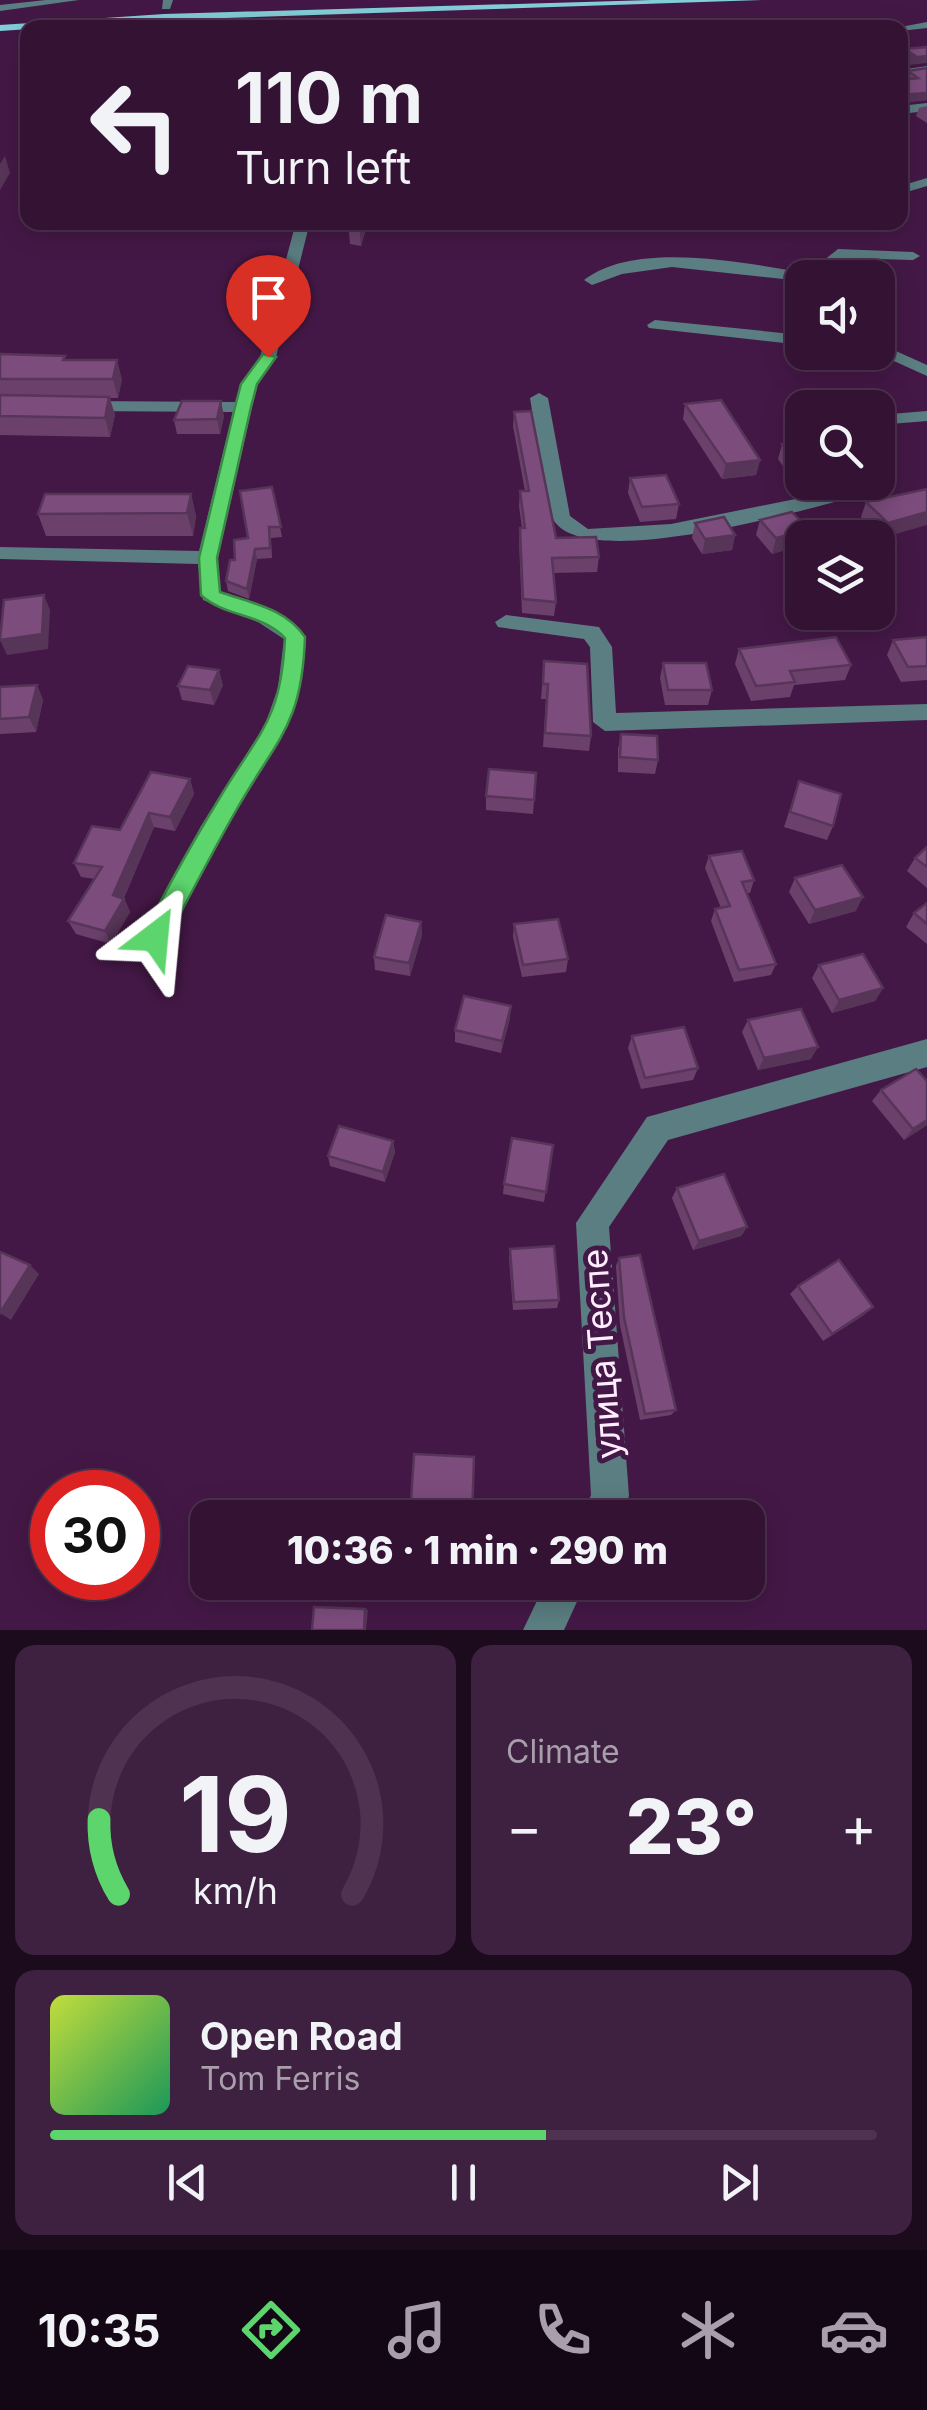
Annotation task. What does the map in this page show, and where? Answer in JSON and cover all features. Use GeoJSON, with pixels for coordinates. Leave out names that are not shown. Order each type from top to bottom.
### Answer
{"type":"FeatureCollection","features":[{"type":"Feature","properties":{"kind":"main road"},"geometry":{"type":"LineString","coordinates":[[80,20],[586,0]]}},
{"type":"Feature","properties":{"kind":"main road"},"geometry":{"type":"LineString","coordinates":[[80,20],[757,0]]}},
{"type":"Feature","properties":{"kind":"street"},"geometry":{"type":"LineString","coordinates":[[9,5],[75,0]]}},
{"type":"Feature","properties":{"kind":"street"},"geometry":{"type":"LineString","coordinates":[[155,937],[231,798],[274,736],[293,682],[295,637],[275,618],[210,595],[208,558],[249,384],[268,357],[301,230]]}},
{"type":"Feature","properties":{"kind":"street"},"geometry":{"type":"LineString","coordinates":[[830,260],[838,253],[913,256]]}},
{"type":"Feature","properties":{"kind":"street"},"geometry":{"type":"LineString","coordinates":[[592,280],[634,266],[697,263],[785,275]]}},
{"type":"Feature","properties":{"kind":"street"},"geometry":{"type":"LineString","coordinates":[[654,325],[785,338]]}},
{"type":"Feature","properties":{"kind":"street"},"geometry":{"type":"LineString","coordinates":[[895,356],[927,371]]}},
{"type":"Feature","properties":{"kind":"street"},"geometry":{"type":"LineString","coordinates":[[539,398],[561,516],[584,534],[646,533],[817,500]]}},
{"type":"Feature","properties":{"kind":"street"},"geometry":{"type":"LineString","coordinates":[[56,406],[243,407]]}},
{"type":"Feature","properties":{"kind":"street"},"geometry":{"type":"LineString","coordinates":[[895,419],[927,416]]}},
{"type":"Feature","properties":{"kind":"street"},"geometry":{"type":"LineString","coordinates":[[0,553],[208,558]]}},
{"type":"Feature","properties":{"kind":"street"},"geometry":{"type":"LineString","coordinates":[[506,622],[591,632],[601,647],[605,722],[768,720],[927,712]]}},
{"type":"Feature","properties":{"kind":"street","name":"улица Теспе"},"geometry":{"type":"LineString","coordinates":[[608,1500],[592,1224],[658,1128],[927,1053]]}},
{"type":"Feature","properties":{"kind":"street"},"geometry":{"type":"LineString","coordinates":[[543,1630],[558,1600]]}},
{"type":"Feature","properties":{"kind":"building"},"geometry":{"type":"Polygon","coordinates":[[[927,47],[927,56],[908,58],[914,55],[908,49],[927,47]]]}},
{"type":"Feature","properties":{"kind":"building"},"geometry":{"type":"Polygon","coordinates":[[[927,68],[927,93],[908,94],[908,79],[918,78],[908,71],[927,68]]]}},
{"type":"Feature","properties":{"kind":"building"},"geometry":{"type":"Polygon","coordinates":[[[0,354],[117,360],[113,379],[0,379],[0,354]]]}},
{"type":"Feature","properties":{"kind":"building"},"geometry":{"type":"Polygon","coordinates":[[[0,395],[109,397],[105,418],[0,416],[0,395]]]}},
{"type":"Feature","properties":{"kind":"building"},"geometry":{"type":"Polygon","coordinates":[[[721,400],[760,460],[726,464],[685,404],[721,400]]]}},
{"type":"Feature","properties":{"kind":"building"},"geometry":{"type":"Polygon","coordinates":[[[182,401],[221,401],[217,419],[174,420],[182,401]]]}},
{"type":"Feature","properties":{"kind":"building"},"geometry":{"type":"Polygon","coordinates":[[[531,411],[556,538],[596,537],[599,557],[552,558],[556,602],[523,599],[520,528],[525,528],[520,491],[529,491],[514,412],[531,411]]]}},
{"type":"Feature","properties":{"kind":"building"},"geometry":{"type":"Polygon","coordinates":[[[666,475],[679,504],[642,507],[630,478],[666,475]]]}},
{"type":"Feature","properties":{"kind":"building"},"geometry":{"type":"Polygon","coordinates":[[[272,487],[281,527],[269,527],[270,548],[255,549],[247,589],[226,581],[230,560],[235,560],[234,540],[248,538],[240,491],[272,487]]]}},
{"type":"Feature","properties":{"kind":"building"},"geometry":{"type":"Polygon","coordinates":[[[927,489],[927,512],[885,520],[866,502],[895,500],[895,496],[927,489]]]}},
{"type":"Feature","properties":{"kind":"building"},"geometry":{"type":"Polygon","coordinates":[[[45,494],[191,494],[187,513],[38,514],[45,494]]]}},
{"type":"Feature","properties":{"kind":"building"},"geometry":{"type":"Polygon","coordinates":[[[792,512],[800,520],[785,520],[785,536],[776,538],[760,520],[792,512]]]}},
{"type":"Feature","properties":{"kind":"building"},"geometry":{"type":"Polygon","coordinates":[[[724,517],[735,535],[705,539],[695,523],[724,517]]]}},
{"type":"Feature","properties":{"kind":"building"},"geometry":{"type":"Polygon","coordinates":[[[44,595],[42,634],[0,640],[4,600],[44,595]]]}},
{"type":"Feature","properties":{"kind":"building"},"geometry":{"type":"Polygon","coordinates":[[[836,637],[851,665],[790,671],[795,682],[756,686],[739,649],[836,637]]]}},
{"type":"Feature","properties":{"kind":"building"},"geometry":{"type":"Polygon","coordinates":[[[927,637],[927,666],[908,667],[893,640],[927,637]]]}},
{"type":"Feature","properties":{"kind":"building"},"geometry":{"type":"Polygon","coordinates":[[[544,661],[587,664],[591,736],[545,733],[548,684],[543,684],[544,661]]]}},
{"type":"Feature","properties":{"kind":"building"},"geometry":{"type":"Polygon","coordinates":[[[663,663],[706,663],[712,690],[668,690],[663,663]]]}},
{"type":"Feature","properties":{"kind":"building"},"geometry":{"type":"Polygon","coordinates":[[[188,666],[219,670],[210,690],[178,686],[188,666]]]}},
{"type":"Feature","properties":{"kind":"building"},"geometry":{"type":"Polygon","coordinates":[[[37,685],[29,717],[0,719],[0,687],[37,685]]]}},
{"type":"Feature","properties":{"kind":"building"},"geometry":{"type":"Polygon","coordinates":[[[621,734],[657,736],[658,760],[620,757],[621,734]]]}},
{"type":"Feature","properties":{"kind":"building"},"geometry":{"type":"Polygon","coordinates":[[[489,769],[536,773],[534,800],[486,796],[489,769]]]}},
{"type":"Feature","properties":{"kind":"building"},"geometry":{"type":"Polygon","coordinates":[[[151,772],[190,779],[170,817],[149,813],[113,895],[124,899],[105,931],[68,921],[102,867],[74,863],[92,826],[120,830],[151,772]]]}},
{"type":"Feature","properties":{"kind":"building"},"geometry":{"type":"Polygon","coordinates":[[[799,781],[841,794],[833,826],[790,812],[799,781]]]}},
{"type":"Feature","properties":{"kind":"building"},"geometry":{"type":"Polygon","coordinates":[[[927,847],[927,867],[915,858],[927,847]]]}},
{"type":"Feature","properties":{"kind":"building"},"geometry":{"type":"Polygon","coordinates":[[[742,851],[754,880],[742,882],[776,964],[739,970],[715,909],[730,906],[709,856],[742,851]]]}},
{"type":"Feature","properties":{"kind":"building"},"geometry":{"type":"Polygon","coordinates":[[[842,865],[863,897],[815,910],[795,878],[842,865]]]}},
{"type":"Feature","properties":{"kind":"building"},"geometry":{"type":"Polygon","coordinates":[[[927,903],[927,924],[914,913],[927,903]]]}},
{"type":"Feature","properties":{"kind":"building"},"geometry":{"type":"Polygon","coordinates":[[[386,915],[421,922],[409,963],[374,957],[386,915]]]}},
{"type":"Feature","properties":{"kind":"building"},"geometry":{"type":"Polygon","coordinates":[[[558,919],[568,959],[523,965],[514,924],[558,919]]]}},
{"type":"Feature","properties":{"kind":"building"},"geometry":{"type":"Polygon","coordinates":[[[863,954],[883,988],[839,1000],[819,965],[863,954]]]}},
{"type":"Feature","properties":{"kind":"building"},"geometry":{"type":"Polygon","coordinates":[[[464,996],[511,1006],[502,1041],[455,1030],[464,996]]]}},
{"type":"Feature","properties":{"kind":"building"},"geometry":{"type":"Polygon","coordinates":[[[801,1009],[818,1047],[764,1058],[748,1020],[801,1009]]]}},
{"type":"Feature","properties":{"kind":"building"},"geometry":{"type":"Polygon","coordinates":[[[684,1027],[698,1068],[645,1078],[632,1036],[684,1027]]]}},
{"type":"Feature","properties":{"kind":"building"},"geometry":{"type":"Polygon","coordinates":[[[916,1069],[927,1081],[927,1120],[913,1129],[881,1090],[916,1069]]]}},
{"type":"Feature","properties":{"kind":"building"},"geometry":{"type":"Polygon","coordinates":[[[339,1126],[393,1141],[383,1172],[328,1156],[339,1126]]]}},
{"type":"Feature","properties":{"kind":"building"},"geometry":{"type":"Polygon","coordinates":[[[512,1138],[553,1145],[546,1192],[504,1184],[512,1138]]]}},
{"type":"Feature","properties":{"kind":"building"},"geometry":{"type":"Polygon","coordinates":[[[724,1174],[747,1227],[699,1241],[677,1188],[724,1174]]]}},
{"type":"Feature","properties":{"kind":"building"},"geometry":{"type":"Polygon","coordinates":[[[554,1246],[559,1300],[514,1302],[510,1249],[554,1246]]]}},
{"type":"Feature","properties":{"kind":"building"},"geometry":{"type":"Polygon","coordinates":[[[0,1252],[30,1265],[0,1313],[0,1252]]]}},
{"type":"Feature","properties":{"kind":"building"},"geometry":{"type":"Polygon","coordinates":[[[640,1255],[676,1410],[645,1414],[624,1317],[619,1258],[640,1255]]]}},
{"type":"Feature","properties":{"kind":"building"},"geometry":{"type":"Polygon","coordinates":[[[839,1260],[873,1307],[832,1334],[798,1286],[839,1260]]]}},
{"type":"Feature","properties":{"kind":"building"},"geometry":{"type":"Polygon","coordinates":[[[414,1454],[474,1457],[473,1500],[411,1500],[414,1454]]]}},
{"type":"Feature","properties":{"kind":"building"},"geometry":{"type":"Polygon","coordinates":[[[314,1607],[365,1609],[364,1630],[312,1630],[314,1607]]]}},
{"type":"Feature","properties":{"kind":"route"},"geometry":{"type":"LineString","coordinates":[[155,937],[231,798],[274,736],[293,682],[295,637],[286,627],[275,618],[210,595],[208,558],[243,407],[249,384],[268,357]]}}]}
